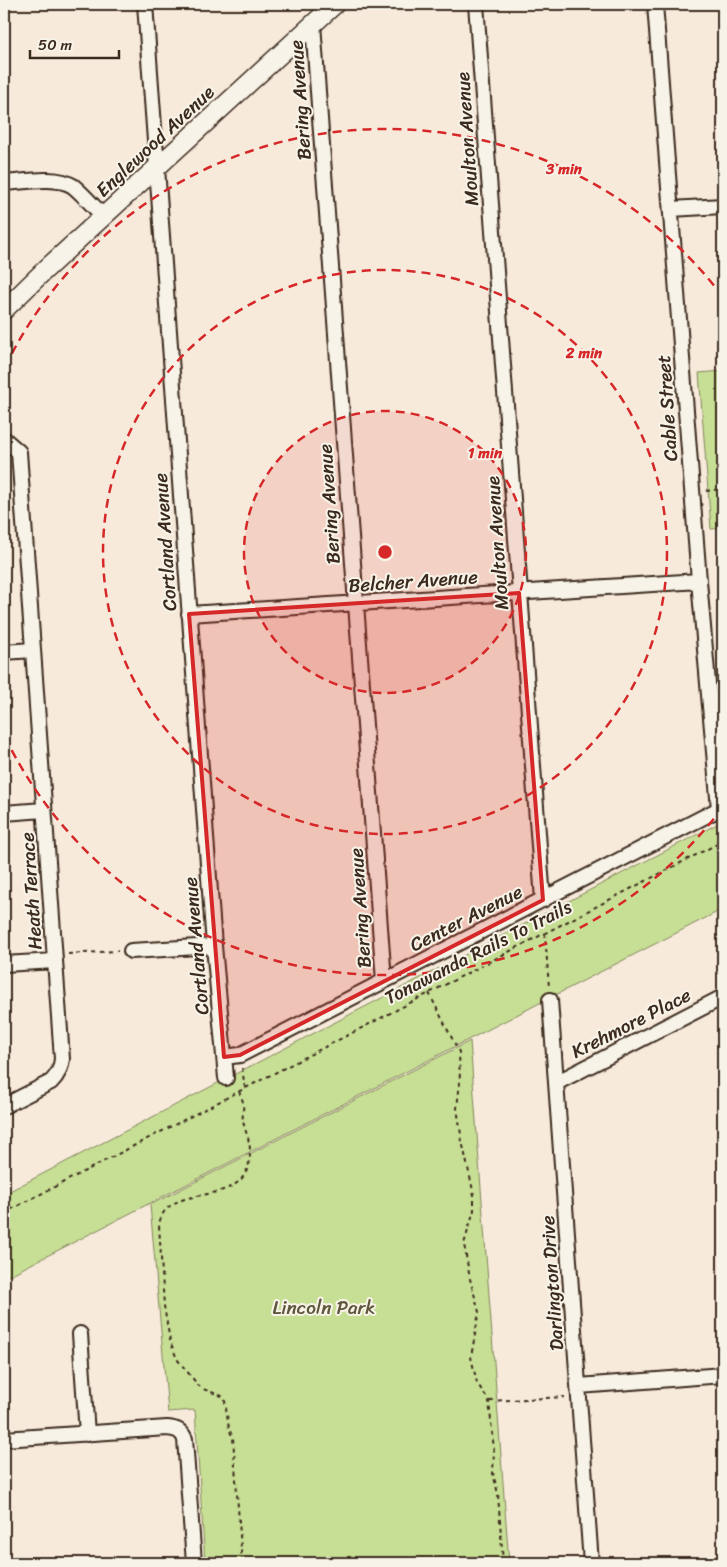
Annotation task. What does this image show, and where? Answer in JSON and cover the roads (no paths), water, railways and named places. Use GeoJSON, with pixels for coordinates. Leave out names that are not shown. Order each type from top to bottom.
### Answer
{"type":"FeatureCollection","features":[{"type":"Feature","properties":{"kind":"street","name":"Cortland Avenue"},"geometry":{"type":"LineString","coordinates":[[145,4],[214,946],[226,1078]]}},
{"type":"Feature","properties":{"kind":"street","name":"Englewood Avenue"},"geometry":{"type":"LineString","coordinates":[[4,310],[335,4]]}},
{"type":"Feature","properties":{"kind":"street","name":"Moulton Avenue"},"geometry":{"type":"LineString","coordinates":[[476,4],[543,900]]}},
{"type":"Feature","properties":{"kind":"street","name":"Cable Street"},"geometry":{"type":"LineString","coordinates":[[655,4],[699,580],[721,808]]}},
{"type":"Feature","properties":{"kind":"street","name":"Bering Avenue"},"geometry":{"type":"LineString","coordinates":[[313,24],[384,981]]}},
{"type":"Feature","properties":{"kind":"street"},"geometry":{"type":"LineString","coordinates":[[4,183],[58,180],[68,183],[104,217]]}},
{"type":"Feature","properties":{"kind":"street"},"geometry":{"type":"LineString","coordinates":[[671,209],[723,206]]}},
{"type":"Feature","properties":{"kind":"street","name":"Heath Terrace"},"geometry":{"type":"LineString","coordinates":[[4,439],[19,452],[62,1059],[61,1068],[51,1082],[4,1106]]}},
{"type":"Feature","properties":{"kind":"street","name":"Belcher Avenue"},"geometry":{"type":"LineString","coordinates":[[189,614],[699,580]]}},
{"type":"Feature","properties":{"kind":"street"},"geometry":{"type":"LineString","coordinates":[[4,652],[33,650]]}},
{"type":"Feature","properties":{"kind":"street","name":"Center Avenue"},"geometry":{"type":"LineString","coordinates":[[224,1057],[240,1055],[721,808]]}},
{"type":"Feature","properties":{"kind":"street"},"geometry":{"type":"LineString","coordinates":[[4,813],[44,810]]}},
{"type":"Feature","properties":{"kind":"street"},"geometry":{"type":"LineString","coordinates":[[131,951],[214,946]]}},
{"type":"Feature","properties":{"kind":"street"},"geometry":{"type":"LineString","coordinates":[[4,964],[55,958]]}},
{"type":"Feature","properties":{"kind":"street","name":"Krehmore Place"},"geometry":{"type":"LineString","coordinates":[[556,1083],[723,996]]}},
{"type":"Feature","properties":{"kind":"street","name":"Darlington Drive"},"geometry":{"type":"LineString","coordinates":[[550,1000],[591,1563]]}},
{"type":"Feature","properties":{"kind":"street"},"geometry":{"type":"LineString","coordinates":[[80,1334],[87,1434]]}},
{"type":"Feature","properties":{"kind":"street"},"geometry":{"type":"LineString","coordinates":[[579,1386],[723,1375]]}},
{"type":"Feature","properties":{"kind":"street"},"geometry":{"type":"LineString","coordinates":[[4,1439],[167,1428],[182,1432],[185,1439],[194,1563]]}},
{"type":"Feature","properties":{"kind":"park label","name":"Lincoln Park"},"geometry":{"type":"Point","coordinates":[324,1307]}}]}
